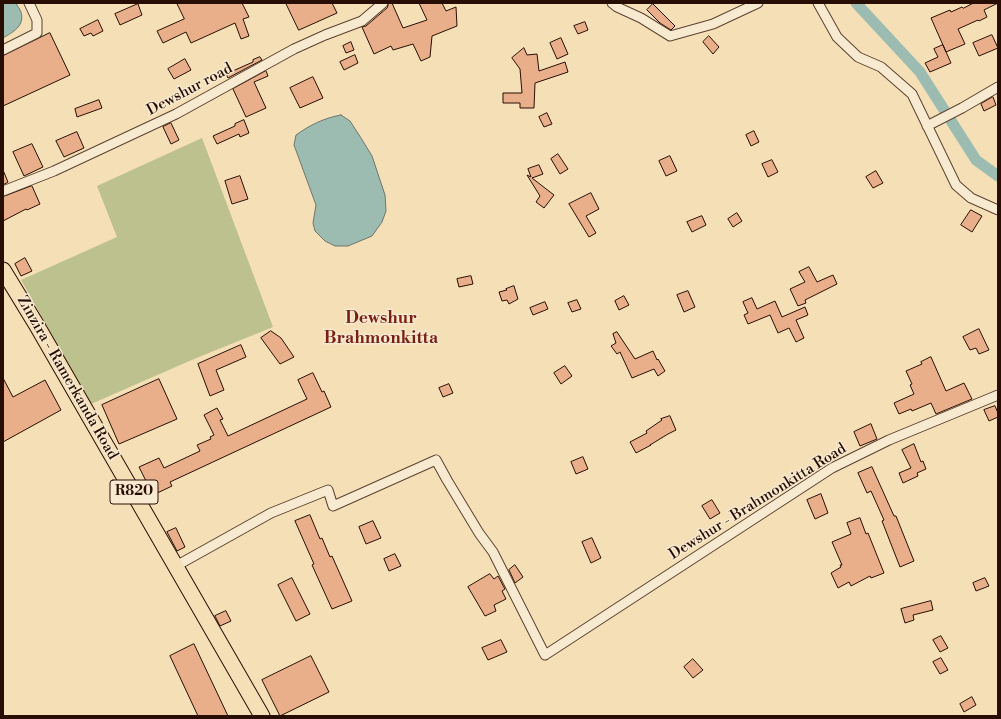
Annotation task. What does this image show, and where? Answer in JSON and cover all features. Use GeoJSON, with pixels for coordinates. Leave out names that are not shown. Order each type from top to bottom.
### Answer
{"type":"FeatureCollection","features":[{"type":"Feature","properties":{"kind":"main road","name":"Zinzira - Ramerkanda Road"},"geometry":{"type":"LineString","coordinates":[[3,270],[36,324],[262,716]]}},
{"type":"Feature","properties":{"kind":"street"},"geometry":{"type":"LineString","coordinates":[[3,50],[37,33],[37,20],[29,3]]}},
{"type":"Feature","properties":{"kind":"street","name":"Dewshur road"},"geometry":{"type":"LineString","coordinates":[[3,191],[54,171],[176,114],[294,49],[362,21],[383,3]]}},
{"type":"Feature","properties":{"kind":"street"},"geometry":{"type":"LineString","coordinates":[[612,3],[617,7],[641,18],[670,36],[713,24],[758,3]]}},
{"type":"Feature","properties":{"kind":"street"},"geometry":{"type":"LineString","coordinates":[[818,3],[837,37],[858,58],[881,67],[912,94],[956,185],[971,198],[998,210]]}},
{"type":"Feature","properties":{"kind":"street"},"geometry":{"type":"LineString","coordinates":[[928,126],[962,108],[998,86]]}},
{"type":"Feature","properties":{"kind":"street","name":"Dewshur - Brahmonkitta Road"},"geometry":{"type":"LineString","coordinates":[[176,566],[278,510],[328,490],[333,506],[436,460],[479,533],[493,552],[545,655],[832,468],[889,440],[998,395]]}},
{"type":"Feature","properties":{"kind":"green space"},"geometry":{"type":"Polygon","coordinates":[[[202,138],[273,327],[194,359],[91,404],[21,280],[117,237],[97,186],[202,138]]]}},
{"type":"Feature","properties":{"kind":"water"},"geometry":{"type":"Polygon","coordinates":[[[3,3],[16,3],[21,11],[22,17],[20,25],[3,38],[3,3]]]}},
{"type":"Feature","properties":{"kind":"water"},"geometry":{"type":"Polygon","coordinates":[[[341,115],[350,121],[372,156],[385,195],[386,211],[382,222],[372,236],[348,246],[335,246],[325,241],[315,231],[313,223],[316,205],[294,145],[296,135],[301,131],[323,120],[341,115]]]}},
{"type":"Feature","properties":{"kind":"building"},"geometry":{"type":"Polygon","coordinates":[[[177,3],[242,3],[249,17],[243,19],[249,36],[241,39],[235,23],[191,43],[186,32],[163,43],[157,31],[184,19],[177,3]]]}},
{"type":"Feature","properties":{"kind":"building"},"geometry":{"type":"Polygon","coordinates":[[[286,3],[332,3],[337,13],[299,30],[286,3]]]}},
{"type":"Feature","properties":{"kind":"building"},"geometry":{"type":"Polygon","coordinates":[[[389,3],[392,3],[403,28],[427,20],[419,3],[442,3],[446,11],[456,7],[457,26],[432,36],[430,57],[421,61],[413,44],[393,50],[391,46],[374,54],[362,27],[366,26],[387,8],[389,3]]]}},
{"type":"Feature","properties":{"kind":"building"},"geometry":{"type":"Polygon","coordinates":[[[974,3],[998,3],[984,10],[987,17],[958,29],[965,44],[946,52],[931,18],[950,10],[951,12],[974,3]]]}},
{"type":"Feature","properties":{"kind":"building"},"geometry":{"type":"Polygon","coordinates":[[[138,4],[142,15],[120,25],[115,14],[138,4]]]}},
{"type":"Feature","properties":{"kind":"building"},"geometry":{"type":"Polygon","coordinates":[[[653,4],[675,26],[671,30],[660,23],[647,10],[653,4]]]}},
{"type":"Feature","properties":{"kind":"building"},"geometry":{"type":"Polygon","coordinates":[[[98,20],[103,31],[93,36],[91,33],[84,36],[80,29],[98,20]]]}},
{"type":"Feature","properties":{"kind":"building"},"geometry":{"type":"Polygon","coordinates":[[[585,22],[588,30],[578,34],[574,26],[585,22]]]}},
{"type":"Feature","properties":{"kind":"building"},"geometry":{"type":"Polygon","coordinates":[[[50,33],[70,75],[3,106],[3,56],[50,33]]]}},
{"type":"Feature","properties":{"kind":"building"},"geometry":{"type":"Polygon","coordinates":[[[992,35],[998,48],[979,56],[973,43],[992,35]]]}},
{"type":"Feature","properties":{"kind":"building"},"geometry":{"type":"Polygon","coordinates":[[[709,36],[719,47],[713,54],[703,42],[709,36]]]}},
{"type":"Feature","properties":{"kind":"building"},"geometry":{"type":"Polygon","coordinates":[[[561,38],[568,54],[557,59],[550,43],[561,38]]]}},
{"type":"Feature","properties":{"kind":"building"},"geometry":{"type":"Polygon","coordinates":[[[351,42],[354,50],[346,53],[343,46],[351,42]]]}},
{"type":"Feature","properties":{"kind":"building"},"geometry":{"type":"Polygon","coordinates":[[[943,45],[951,63],[930,72],[925,63],[938,57],[934,49],[943,45]]]}},
{"type":"Feature","properties":{"kind":"building"},"geometry":{"type":"Polygon","coordinates":[[[524,48],[527,55],[537,54],[539,71],[565,62],[568,72],[535,83],[534,108],[520,108],[520,103],[503,103],[503,93],[522,93],[520,69],[512,58],[524,48]]]}},
{"type":"Feature","properties":{"kind":"building"},"geometry":{"type":"Polygon","coordinates":[[[355,55],[358,63],[344,70],[340,62],[355,55]]]}},
{"type":"Feature","properties":{"kind":"building"},"geometry":{"type":"Polygon","coordinates":[[[260,57],[262,60],[228,78],[226,74],[253,62],[253,60],[260,57]]]}},
{"type":"Feature","properties":{"kind":"building"},"geometry":{"type":"Polygon","coordinates":[[[185,59],[191,70],[174,79],[168,69],[185,59]]]}},
{"type":"Feature","properties":{"kind":"building"},"geometry":{"type":"Polygon","coordinates":[[[266,71],[268,76],[254,82],[266,108],[246,117],[233,89],[266,71]]]}},
{"type":"Feature","properties":{"kind":"building"},"geometry":{"type":"Polygon","coordinates":[[[313,77],[323,98],[300,108],[290,88],[313,77]]]}},
{"type":"Feature","properties":{"kind":"building"},"geometry":{"type":"Polygon","coordinates":[[[993,97],[996,105],[984,111],[981,104],[993,97]]]}},
{"type":"Feature","properties":{"kind":"building"},"geometry":{"type":"Polygon","coordinates":[[[99,100],[102,108],[77,117],[75,109],[99,100]]]}},
{"type":"Feature","properties":{"kind":"building"},"geometry":{"type":"Polygon","coordinates":[[[547,113],[552,124],[544,127],[539,117],[547,113]]]}},
{"type":"Feature","properties":{"kind":"building"},"geometry":{"type":"Polygon","coordinates":[[[244,120],[249,133],[240,137],[239,134],[217,144],[213,136],[235,126],[235,124],[244,120]]]}},
{"type":"Feature","properties":{"kind":"building"},"geometry":{"type":"Polygon","coordinates":[[[171,123],[179,140],[171,144],[163,127],[171,123]]]}},
{"type":"Feature","properties":{"kind":"building"},"geometry":{"type":"Polygon","coordinates":[[[754,131],[759,142],[751,146],[746,135],[754,131]]]}},
{"type":"Feature","properties":{"kind":"building"},"geometry":{"type":"Polygon","coordinates":[[[77,132],[84,148],[64,157],[56,141],[77,132]]]}},
{"type":"Feature","properties":{"kind":"building"},"geometry":{"type":"Polygon","coordinates":[[[32,144],[43,167],[24,176],[13,152],[32,144]]]}},
{"type":"Feature","properties":{"kind":"building"},"geometry":{"type":"Polygon","coordinates":[[[558,154],[568,169],[560,174],[551,159],[558,154]]]}},
{"type":"Feature","properties":{"kind":"building"},"geometry":{"type":"Polygon","coordinates":[[[670,156],[677,171],[666,176],[659,161],[670,156]]]}},
{"type":"Feature","properties":{"kind":"building"},"geometry":{"type":"Polygon","coordinates":[[[772,160],[778,172],[768,177],[762,164],[772,160]]]}},
{"type":"Feature","properties":{"kind":"building"},"geometry":{"type":"Polygon","coordinates":[[[539,165],[543,174],[532,178],[554,195],[544,208],[536,202],[540,196],[527,175],[531,177],[528,169],[539,165]]]}},
{"type":"Feature","properties":{"kind":"building"},"geometry":{"type":"Polygon","coordinates":[[[3,170],[8,182],[3,185],[3,170]]]}},
{"type":"Feature","properties":{"kind":"building"},"geometry":{"type":"Polygon","coordinates":[[[876,171],[883,183],[873,188],[866,177],[876,171]]]}},
{"type":"Feature","properties":{"kind":"building"},"geometry":{"type":"Polygon","coordinates":[[[240,176],[248,199],[232,204],[225,181],[240,176]]]}},
{"type":"Feature","properties":{"kind":"building"},"geometry":{"type":"Polygon","coordinates":[[[32,186],[40,204],[27,210],[26,209],[3,221],[3,197],[32,186]]]}},
{"type":"Feature","properties":{"kind":"building"},"geometry":{"type":"Polygon","coordinates":[[[591,193],[599,209],[586,216],[596,233],[589,237],[569,204],[591,193]]]}},
{"type":"Feature","properties":{"kind":"building"},"geometry":{"type":"Polygon","coordinates":[[[971,210],[982,216],[972,232],[961,225],[971,210]]]}},
{"type":"Feature","properties":{"kind":"building"},"geometry":{"type":"Polygon","coordinates":[[[737,213],[742,221],[733,227],[728,219],[737,213]]]}},
{"type":"Feature","properties":{"kind":"building"},"geometry":{"type":"Polygon","coordinates":[[[702,216],[706,225],[692,232],[687,222],[702,216]]]}},
{"type":"Feature","properties":{"kind":"building"},"geometry":{"type":"Polygon","coordinates":[[[25,258],[32,271],[21,276],[15,264],[25,258]]]}},
{"type":"Feature","properties":{"kind":"building"},"geometry":{"type":"Polygon","coordinates":[[[809,267],[817,282],[833,275],[837,284],[805,300],[806,303],[798,306],[790,289],[805,282],[799,272],[809,267]]]}},
{"type":"Feature","properties":{"kind":"building"},"geometry":{"type":"Polygon","coordinates":[[[471,276],[473,284],[459,287],[457,279],[471,276]]]}},
{"type":"Feature","properties":{"kind":"building"},"geometry":{"type":"Polygon","coordinates":[[[514,286],[518,299],[509,304],[507,300],[502,301],[499,292],[514,286]]]}},
{"type":"Feature","properties":{"kind":"building"},"geometry":{"type":"Polygon","coordinates":[[[688,291],[695,307],[684,312],[677,295],[688,291]]]}},
{"type":"Feature","properties":{"kind":"building"},"geometry":{"type":"Polygon","coordinates":[[[624,296],[629,305],[619,310],[615,301],[624,296]]]}},
{"type":"Feature","properties":{"kind":"building"},"geometry":{"type":"Polygon","coordinates":[[[752,298],[757,309],[775,301],[782,317],[805,307],[808,315],[796,320],[804,338],[796,342],[789,328],[778,333],[770,315],[748,324],[744,315],[748,313],[743,302],[752,298]]]}},
{"type":"Feature","properties":{"kind":"building"},"geometry":{"type":"Polygon","coordinates":[[[577,300],[581,309],[572,312],[568,303],[577,300]]]}},
{"type":"Feature","properties":{"kind":"building"},"geometry":{"type":"Polygon","coordinates":[[[545,302],[548,309],[533,315],[530,308],[545,302]]]}},
{"type":"Feature","properties":{"kind":"building"},"geometry":{"type":"Polygon","coordinates":[[[979,329],[989,350],[979,354],[976,348],[970,350],[963,337],[979,329]]]}},
{"type":"Feature","properties":{"kind":"building"},"geometry":{"type":"Polygon","coordinates":[[[271,331],[281,338],[294,357],[280,364],[261,338],[271,331]]]}},
{"type":"Feature","properties":{"kind":"building"},"geometry":{"type":"Polygon","coordinates":[[[617,332],[635,359],[653,351],[657,360],[658,359],[665,371],[658,376],[654,369],[632,378],[620,352],[617,354],[611,346],[616,343],[613,334],[617,332]]]}},
{"type":"Feature","properties":{"kind":"building"},"geometry":{"type":"Polygon","coordinates":[[[241,345],[246,357],[216,370],[224,390],[210,396],[198,364],[241,345]]]}},
{"type":"Feature","properties":{"kind":"building"},"geometry":{"type":"Polygon","coordinates":[[[931,357],[946,391],[964,383],[972,399],[936,414],[931,403],[912,411],[911,409],[899,414],[894,403],[914,394],[910,385],[912,384],[906,371],[922,364],[921,362],[931,357]]]}},
{"type":"Feature","properties":{"kind":"building"},"geometry":{"type":"Polygon","coordinates":[[[565,366],[572,376],[561,384],[554,373],[565,366]]]}},
{"type":"Feature","properties":{"kind":"building"},"geometry":{"type":"Polygon","coordinates":[[[313,373],[322,392],[324,391],[331,407],[170,482],[172,486],[153,495],[139,467],[159,458],[164,468],[200,451],[197,445],[211,439],[210,437],[214,435],[204,415],[217,408],[223,419],[220,420],[228,436],[307,399],[298,380],[313,373]]]}},
{"type":"Feature","properties":{"kind":"building"},"geometry":{"type":"Polygon","coordinates":[[[3,378],[13,397],[45,380],[61,410],[3,442],[3,378]]]}},
{"type":"Feature","properties":{"kind":"building"},"geometry":{"type":"Polygon","coordinates":[[[159,379],[177,419],[119,444],[102,405],[159,379]]]}},
{"type":"Feature","properties":{"kind":"building"},"geometry":{"type":"Polygon","coordinates":[[[449,384],[453,393],[443,397],[439,388],[449,384]]]}},
{"type":"Feature","properties":{"kind":"building"},"geometry":{"type":"Polygon","coordinates":[[[995,406],[998,417],[989,421],[984,410],[995,406]]]}},
{"type":"Feature","properties":{"kind":"building"},"geometry":{"type":"Polygon","coordinates":[[[670,416],[676,430],[636,453],[630,442],[647,433],[646,431],[662,420],[661,419],[670,416]]]}},
{"type":"Feature","properties":{"kind":"building"},"geometry":{"type":"Polygon","coordinates":[[[871,424],[877,439],[860,446],[854,432],[871,424]]]}},
{"type":"Feature","properties":{"kind":"building"},"geometry":{"type":"Polygon","coordinates":[[[914,444],[921,462],[923,461],[926,469],[917,473],[918,476],[903,483],[899,473],[911,468],[902,450],[914,444]]]}},
{"type":"Feature","properties":{"kind":"building"},"geometry":{"type":"Polygon","coordinates":[[[583,457],[588,469],[576,474],[571,462],[583,457]]]}},
{"type":"Feature","properties":{"kind":"building"},"geometry":{"type":"Polygon","coordinates":[[[872,467],[894,516],[896,516],[914,561],[900,567],[882,521],[884,520],[871,491],[867,493],[858,473],[872,467]]]}},
{"type":"Feature","properties":{"kind":"building"},"geometry":{"type":"Polygon","coordinates":[[[821,494],[828,513],[815,519],[807,500],[821,494]]]}},
{"type":"Feature","properties":{"kind":"building"},"geometry":{"type":"Polygon","coordinates":[[[712,500],[720,513],[710,519],[702,506],[712,500]]]}},
{"type":"Feature","properties":{"kind":"building"},"geometry":{"type":"Polygon","coordinates":[[[310,515],[320,539],[322,538],[330,557],[332,556],[352,601],[332,609],[312,565],[314,564],[295,521],[310,515]]]}},
{"type":"Feature","properties":{"kind":"building"},"geometry":{"type":"Polygon","coordinates":[[[860,518],[866,534],[868,533],[884,573],[871,578],[870,576],[851,586],[849,582],[838,588],[831,573],[842,565],[832,542],[851,534],[847,523],[860,518]]]}},
{"type":"Feature","properties":{"kind":"building"},"geometry":{"type":"Polygon","coordinates":[[[373,521],[381,538],[366,544],[359,527],[373,521]]]}},
{"type":"Feature","properties":{"kind":"building"},"geometry":{"type":"Polygon","coordinates":[[[176,528],[185,547],[177,551],[167,532],[176,528]]]}},
{"type":"Feature","properties":{"kind":"building"},"geometry":{"type":"Polygon","coordinates":[[[592,538],[601,558],[591,563],[582,542],[592,538]]]}},
{"type":"Feature","properties":{"kind":"building"},"geometry":{"type":"Polygon","coordinates":[[[395,554],[401,566],[389,571],[384,559],[395,554]]]}},
{"type":"Feature","properties":{"kind":"building"},"geometry":{"type":"Polygon","coordinates":[[[515,565],[523,577],[515,583],[509,570],[515,565]]]}},
{"type":"Feature","properties":{"kind":"building"},"geometry":{"type":"Polygon","coordinates":[[[490,574],[494,579],[498,576],[505,589],[502,591],[506,599],[494,605],[496,611],[485,616],[468,587],[490,574]]]}},
{"type":"Feature","properties":{"kind":"building"},"geometry":{"type":"Polygon","coordinates":[[[292,578],[310,614],[296,621],[278,585],[292,578]]]}},
{"type":"Feature","properties":{"kind":"building"},"geometry":{"type":"Polygon","coordinates":[[[985,578],[989,586],[976,591],[973,583],[985,578]]]}},
{"type":"Feature","properties":{"kind":"building"},"geometry":{"type":"Polygon","coordinates":[[[931,601],[933,610],[913,615],[914,620],[905,623],[901,609],[931,601]]]}},
{"type":"Feature","properties":{"kind":"building"},"geometry":{"type":"Polygon","coordinates":[[[226,611],[231,621],[220,626],[215,616],[226,611]]]}},
{"type":"Feature","properties":{"kind":"building"},"geometry":{"type":"Polygon","coordinates":[[[941,636],[948,648],[940,652],[933,640],[941,636]]]}},
{"type":"Feature","properties":{"kind":"building"},"geometry":{"type":"Polygon","coordinates":[[[501,640],[507,652],[488,660],[482,648],[501,640]]]}},
{"type":"Feature","properties":{"kind":"building"},"geometry":{"type":"Polygon","coordinates":[[[194,644],[228,716],[198,716],[170,656],[194,644]]]}},
{"type":"Feature","properties":{"kind":"building"},"geometry":{"type":"Polygon","coordinates":[[[311,656],[329,692],[280,716],[262,680],[311,656]]]}},
{"type":"Feature","properties":{"kind":"building"},"geometry":{"type":"Polygon","coordinates":[[[941,658],[948,670],[940,674],[933,662],[941,658]]]}},
{"type":"Feature","properties":{"kind":"building"},"geometry":{"type":"Polygon","coordinates":[[[693,659],[703,670],[693,678],[684,667],[693,659]]]}},
{"type":"Feature","properties":{"kind":"building"},"geometry":{"type":"Polygon","coordinates":[[[972,697],[976,705],[964,712],[960,704],[972,697]]]}},
{"type":"Feature","properties":{"kind":"waterway"},"geometry":{"type":"LineString","coordinates":[[856,3],[920,72],[976,160],[998,176]]}},
{"type":"Feature","properties":{"kind":"district","name":"Dewshur Brahmonkitta"},"geometry":{"type":"Point","coordinates":[381,329]}}]}
